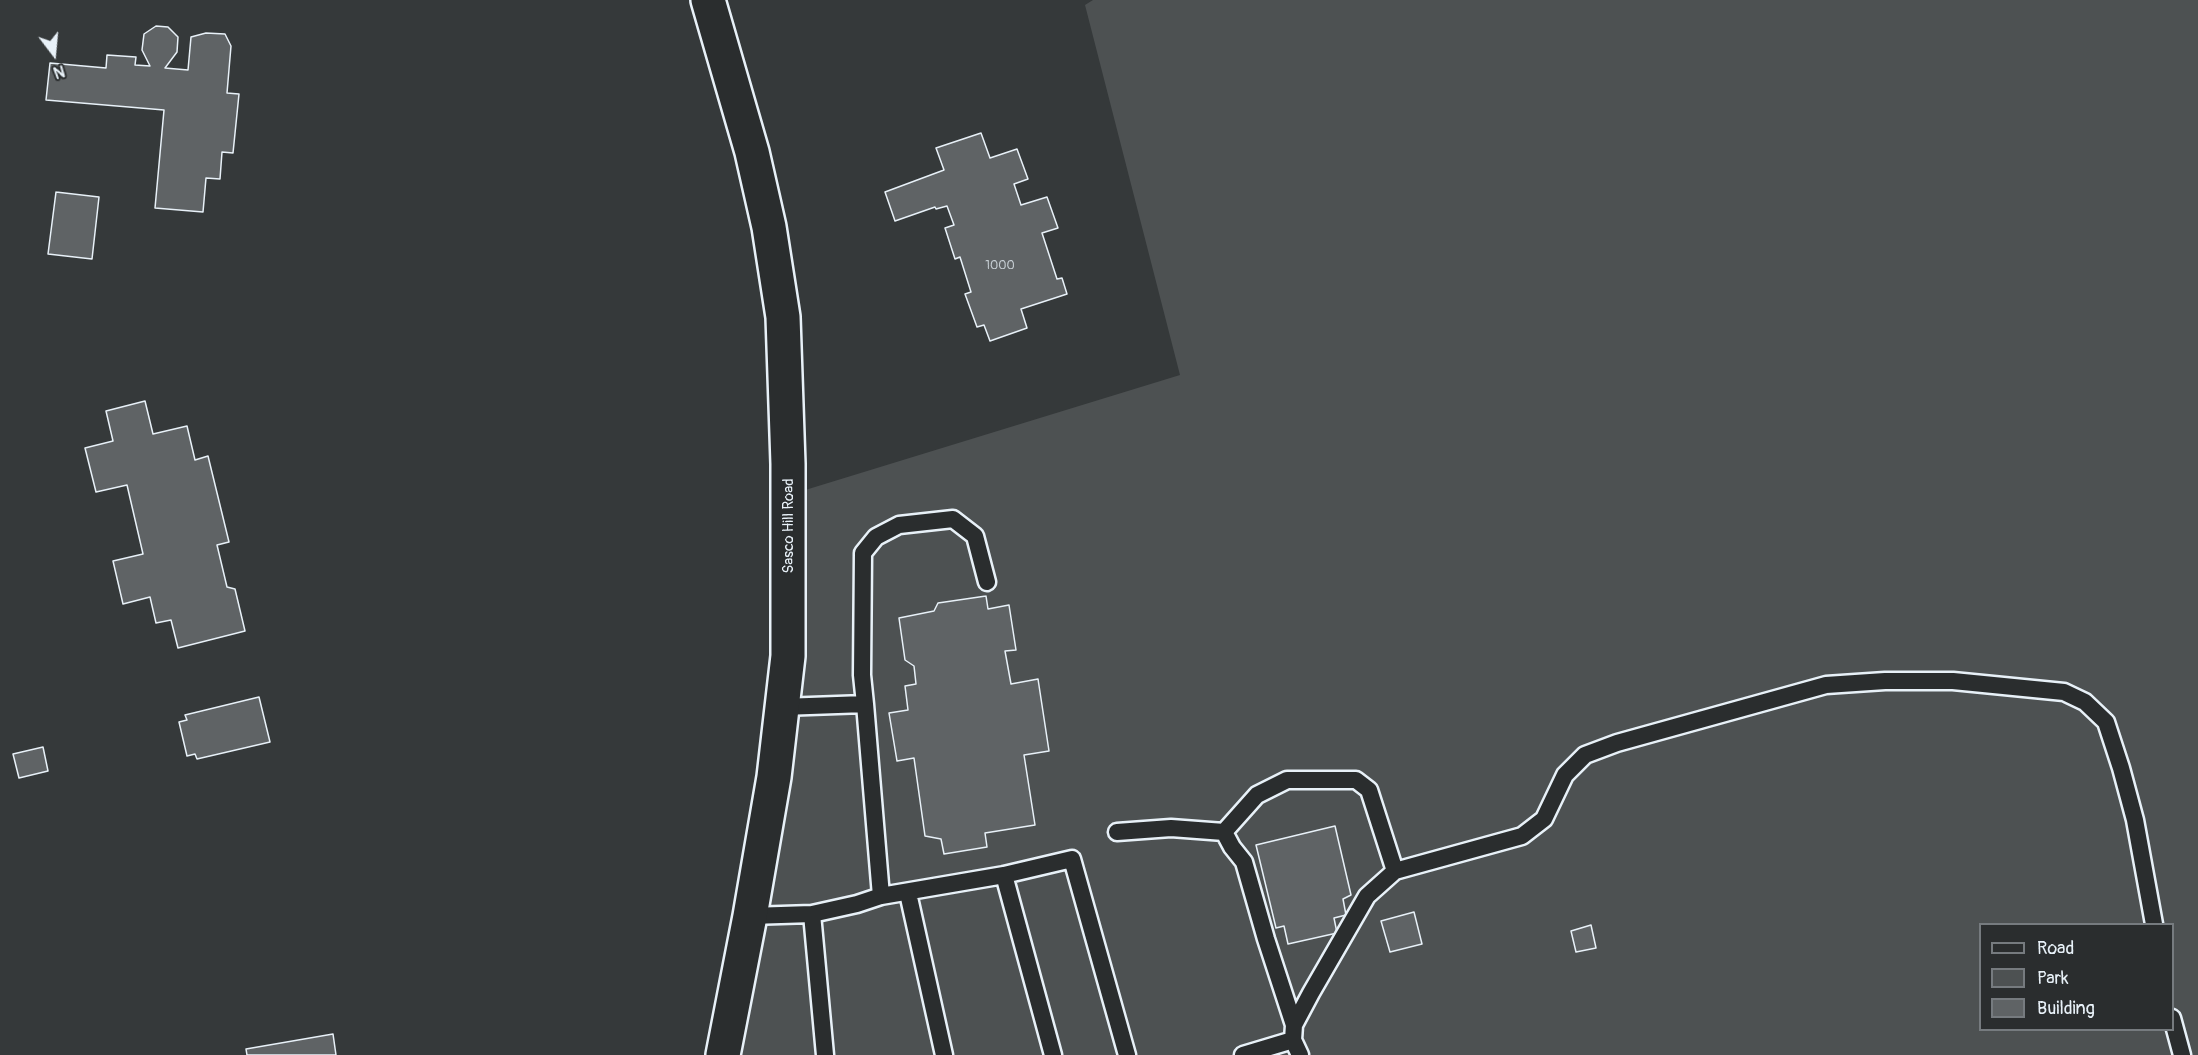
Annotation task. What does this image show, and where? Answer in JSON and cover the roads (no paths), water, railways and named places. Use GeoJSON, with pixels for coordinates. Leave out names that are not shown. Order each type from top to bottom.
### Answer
{"type":"FeatureCollection","features":[{"type":"Feature","properties":{"kind":"street","name":"Sasco Hill Road"},"geometry":{"type":"LineString","coordinates":[[708,0],[752,152],[769,228],[783,317],[788,421],[788,656],[774,777],[723,1055]]}},
{"type":"Feature","properties":{"kind":"lane"},"geometry":{"type":"LineString","coordinates":[[881,896],[862,675],[862,553],[876,537],[899,525],[953,519],[975,536],[987,582]]}},
{"type":"Feature","properties":{"kind":"lane"},"geometry":{"type":"LineString","coordinates":[[1243,1055],[1295,1040],[1366,896],[1395,871],[1522,836],[1544,819],[1565,775],[1585,755],[1617,743],[1826,685],[1885,681],[1953,681],[2064,692],[2085,702],[2106,722],[2121,768],[2134,820],[2154,923]]}},
{"type":"Feature","properties":{"kind":"lane"},"geometry":{"type":"LineString","coordinates":[[782,707],[865,704]]}},
{"type":"Feature","properties":{"kind":"lane"},"geometry":{"type":"LineString","coordinates":[[1224,832],[1257,795],[1287,780],[1356,780],[1369,790],[1395,871]]}},
{"type":"Feature","properties":{"kind":"lane"},"geometry":{"type":"LineString","coordinates":[[1117,832],[1171,828],[1224,832]]}},
{"type":"Feature","properties":{"kind":"lane"},"geometry":{"type":"LineString","coordinates":[[1224,832],[1244,862],[1295,1040]]}},
{"type":"Feature","properties":{"kind":"lane"},"geometry":{"type":"LineString","coordinates":[[750,916],[812,914],[881,896],[1004,875],[1072,859],[1127,1055]]}},
{"type":"Feature","properties":{"kind":"lane"},"geometry":{"type":"LineString","coordinates":[[1004,875],[1053,1055]]}},
{"type":"Feature","properties":{"kind":"lane"},"geometry":{"type":"LineString","coordinates":[[908,893],[944,1055]]}},
{"type":"Feature","properties":{"kind":"lane"},"geometry":{"type":"LineString","coordinates":[[812,914],[825,1055]]}},
{"type":"Feature","properties":{"kind":"lane"},"geometry":{"type":"LineString","coordinates":[[2174,1025],[2182,1055]]}}]}
